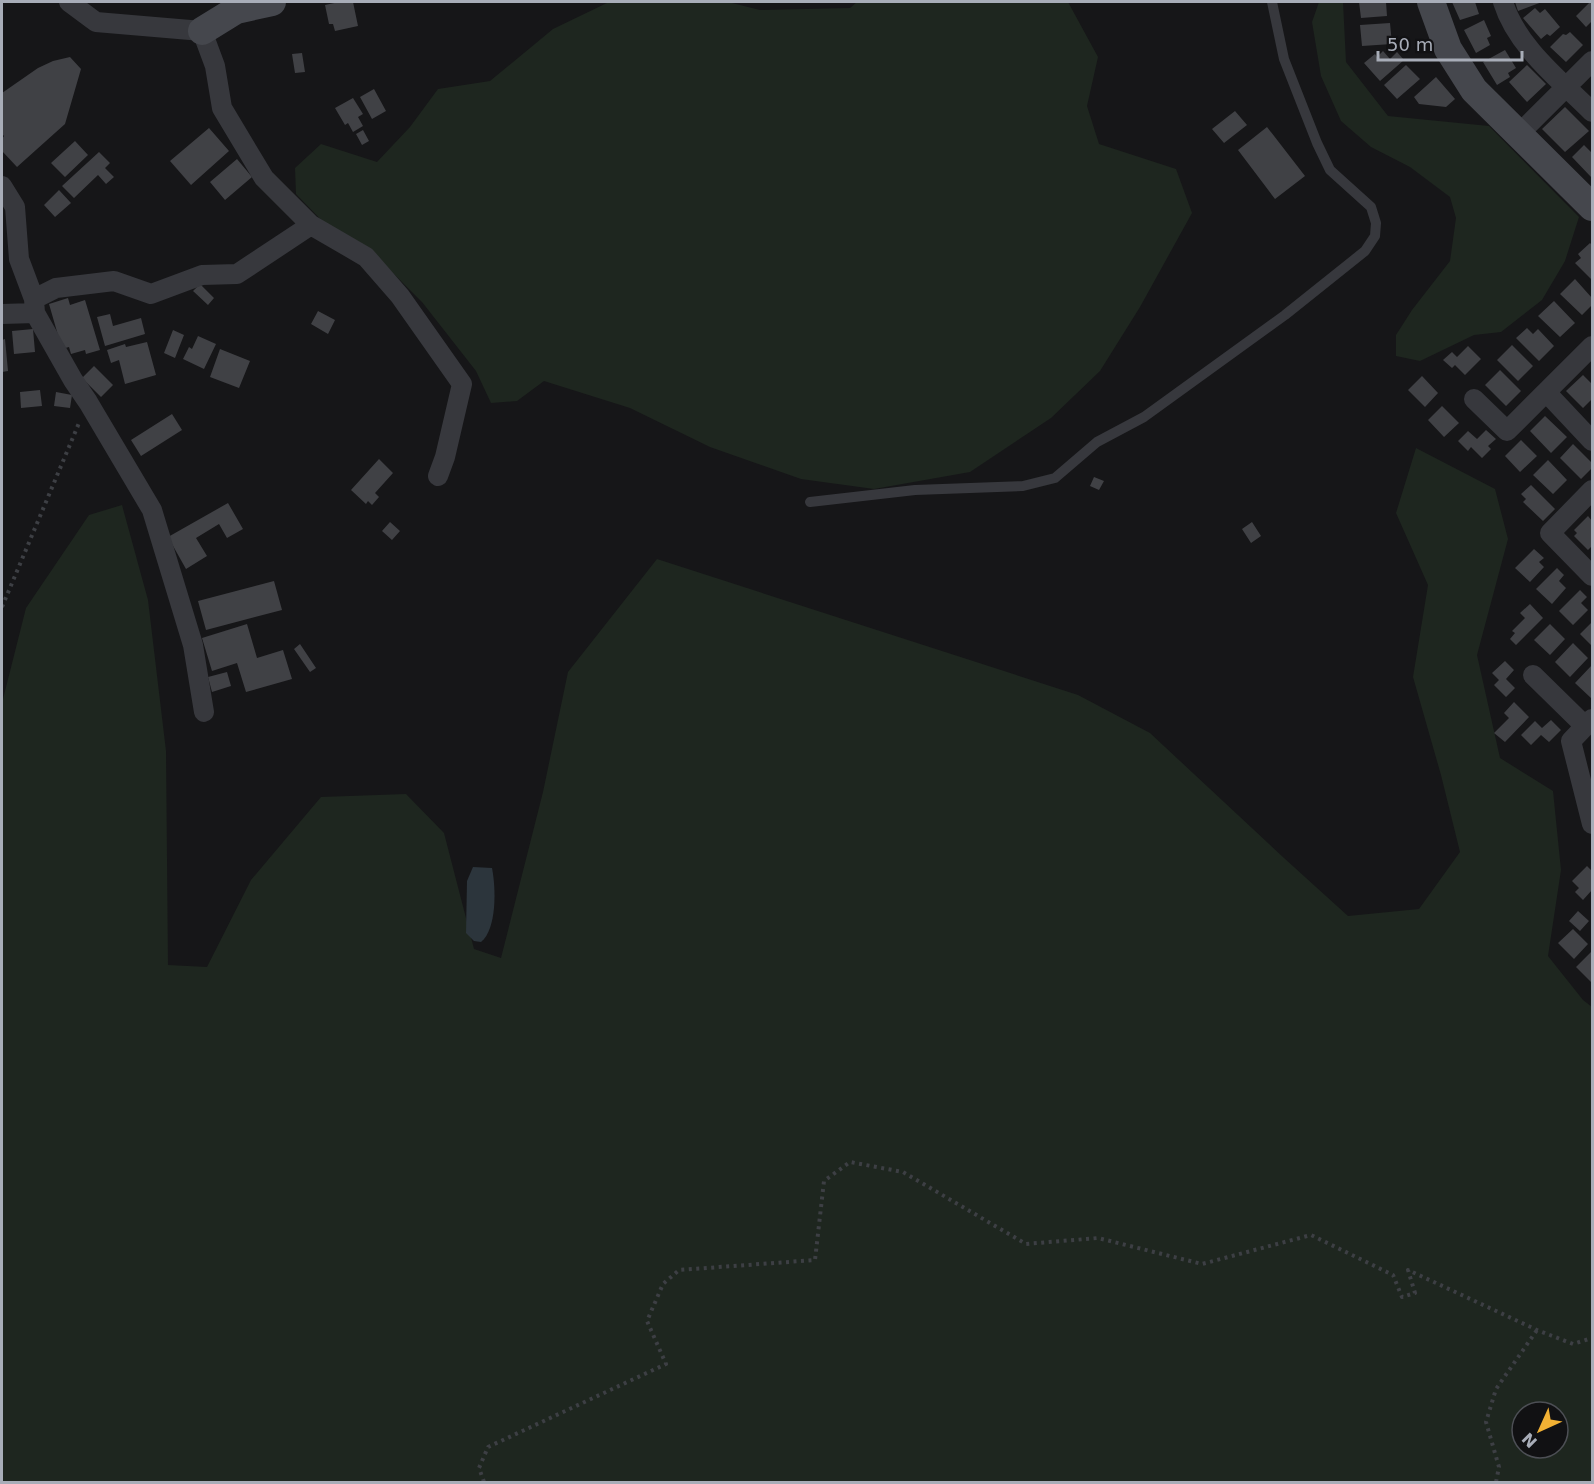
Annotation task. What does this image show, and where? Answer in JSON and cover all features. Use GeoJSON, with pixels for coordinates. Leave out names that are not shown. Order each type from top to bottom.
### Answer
{"type":"FeatureCollection","features":[{"type":"Feature","properties":{"kind":"street"},"geometry":{"type":"LineString","coordinates":[[69,2],[96,22],[202,31],[236,10],[272,2]]}},
{"type":"Feature","properties":{"kind":"street"},"geometry":{"type":"LineString","coordinates":[[1431,2],[1448,49],[1474,90],[1593,207]]}},
{"type":"Feature","properties":{"kind":"street"},"geometry":{"type":"LineString","coordinates":[[1503,2],[1521,37],[1544,65],[1593,112]]}},
{"type":"Feature","properties":{"kind":"street"},"geometry":{"type":"LineString","coordinates":[[202,31],[215,66],[222,108],[264,178],[311,225],[366,257],[400,296],[462,384],[445,457],[438,476]]}},
{"type":"Feature","properties":{"kind":"street"},"geometry":{"type":"LineString","coordinates":[[1519,134],[1593,61]]}},
{"type":"Feature","properties":{"kind":"street"},"geometry":{"type":"LineString","coordinates":[[2,186],[15,207],[19,259],[35,306],[73,380],[152,510],[193,645],[204,712]]}},
{"type":"Feature","properties":{"kind":"street"},"geometry":{"type":"LineString","coordinates":[[2,314],[35,306],[56,288],[114,281],[151,294],[202,275],[237,274],[311,225]]}},
{"type":"Feature","properties":{"kind":"street"},"geometry":{"type":"LineString","coordinates":[[1474,399],[1507,431],[1593,346]]}},
{"type":"Feature","properties":{"kind":"street"},"geometry":{"type":"LineString","coordinates":[[1546,392],[1593,441]]}},
{"type":"Feature","properties":{"kind":"street"},"geometry":{"type":"LineString","coordinates":[[1593,490],[1550,533],[1593,576]]}},
{"type":"Feature","properties":{"kind":"street"},"geometry":{"type":"LineString","coordinates":[[1533,675],[1589,723],[1571,741],[1593,824]]}},
{"type":"Feature","properties":{"kind":"lane"},"geometry":{"type":"LineString","coordinates":[[810,502],[915,490],[1023,486],[1055,478],[1097,442],[1144,417],[1285,315],[1365,251],[1375,236],[1377,223],[1371,207],[1330,170],[1317,143],[1284,59],[1272,2]]}},
{"type":"Feature","properties":{"kind":"path"},"geometry":{"type":"LineString","coordinates":[[2,607],[88,402]]}},
{"type":"Feature","properties":{"kind":"path"},"geometry":{"type":"LineString","coordinates":[[484,1482],[479,1468],[488,1447],[666,1364],[647,1321],[663,1284],[679,1269],[815,1260],[824,1181],[850,1162],[903,1172],[1026,1244],[1098,1238],[1202,1264],[1311,1235],[1393,1275],[1402,1297],[1415,1293],[1408,1270],[1573,1344],[1593,1338]]}},
{"type":"Feature","properties":{"kind":"path"},"geometry":{"type":"LineString","coordinates":[[1496,1482],[1500,1467],[1486,1422],[1496,1389],[1538,1330]]}},
{"type":"Feature","properties":{"kind":"shaded area"},"geometry":{"type":"Polygon","coordinates":[[[609,2],[728,2],[760,10],[850,8],[857,2],[1068,2],[1098,57],[1087,106],[1099,144],[1176,169],[1192,213],[1140,307],[1100,371],[1051,418],[970,472],[874,489],[801,479],[710,447],[630,408],[544,381],[517,401],[491,403],[476,371],[422,302],[378,258],[331,230],[296,194],[295,168],[321,144],[377,162],[410,127],[438,89],[490,81],[553,29],[609,2]]]}},
{"type":"Feature","properties":{"kind":"shaded area"},"geometry":{"type":"Polygon","coordinates":[[[1319,2],[1343,2],[1346,62],[1388,116],[1489,126],[1579,217],[1565,261],[1542,300],[1501,332],[1474,335],[1420,361],[1396,356],[1396,335],[1412,310],[1450,261],[1456,218],[1450,197],[1410,167],[1371,147],[1341,121],[1321,76],[1312,22],[1319,2]]]}},
{"type":"Feature","properties":{"kind":"shaded area"},"geometry":{"type":"Polygon","coordinates":[[[1416,448],[1495,489],[1508,539],[1477,655],[1500,758],[1553,791],[1561,870],[1548,956],[1583,1000],[1592,1007],[1592,1482],[2,1482],[2,703],[26,608],[89,515],[122,505],[148,600],[166,751],[168,965],[207,967],[251,880],[321,797],[406,794],[444,833],[474,949],[501,958],[543,792],[568,672],[657,559],[1078,695],[1150,733],[1348,916],[1419,909],[1460,852],[1413,677],[1428,585],[1396,513],[1416,448]]]}},
{"type":"Feature","properties":{"kind":"shaded area"},"geometry":{"type":"Polygon","coordinates":[[[473,867],[492,868],[493,876],[493,918],[481,942],[474,941],[466,933],[467,881],[473,867]]]}},
{"type":"Feature","properties":{"kind":"building"},"geometry":{"type":"Polygon","coordinates":[[[353,2],[358,26],[335,31],[333,24],[329,24],[325,5],[353,2]]]}},
{"type":"Feature","properties":{"kind":"building"},"geometry":{"type":"Polygon","coordinates":[[[1359,2],[1386,2],[1387,16],[1361,18],[1359,2]]]}},
{"type":"Feature","properties":{"kind":"building"},"geometry":{"type":"Polygon","coordinates":[[[1452,2],[1475,2],[1479,14],[1460,20],[1452,2]]]}},
{"type":"Feature","properties":{"kind":"building"},"geometry":{"type":"Polygon","coordinates":[[[1515,2],[1542,2],[1518,11],[1515,2]]]}},
{"type":"Feature","properties":{"kind":"building"},"geometry":{"type":"Polygon","coordinates":[[[1592,2],[1592,21],[1586,27],[1576,16],[1592,2]]]}},
{"type":"Feature","properties":{"kind":"building"},"geometry":{"type":"Polygon","coordinates":[[[1535,8],[1540,13],[1545,9],[1560,27],[1550,36],[1547,34],[1541,39],[1523,18],[1535,8]]]}},
{"type":"Feature","properties":{"kind":"building"},"geometry":{"type":"Polygon","coordinates":[[[1484,20],[1491,36],[1487,38],[1490,45],[1476,53],[1464,30],[1484,20]]]}},
{"type":"Feature","properties":{"kind":"building"},"geometry":{"type":"Polygon","coordinates":[[[1390,23],[1392,44],[1362,46],[1360,25],[1390,23]]]}},
{"type":"Feature","properties":{"kind":"building"},"geometry":{"type":"Polygon","coordinates":[[[1570,32],[1583,45],[1566,62],[1550,47],[1563,34],[1570,32]]]}},
{"type":"Feature","properties":{"kind":"building"},"geometry":{"type":"Polygon","coordinates":[[[1505,50],[1516,68],[1508,73],[1510,77],[1497,85],[1483,62],[1505,50]]]}},
{"type":"Feature","properties":{"kind":"building"},"geometry":{"type":"Polygon","coordinates":[[[1383,51],[1390,59],[1397,52],[1404,60],[1380,81],[1364,63],[1375,54],[1377,57],[1383,51]]]}},
{"type":"Feature","properties":{"kind":"building"},"geometry":{"type":"Polygon","coordinates":[[[302,53],[305,72],[295,73],[292,54],[302,53]]]}},
{"type":"Feature","properties":{"kind":"building"},"geometry":{"type":"Polygon","coordinates":[[[70,57],[81,69],[65,124],[17,167],[2,151],[4,136],[2,134],[2,93],[38,68],[70,57]]]}},
{"type":"Feature","properties":{"kind":"building"},"geometry":{"type":"Polygon","coordinates":[[[1406,65],[1420,79],[1397,99],[1384,85],[1406,65]]]}},
{"type":"Feature","properties":{"kind":"building"},"geometry":{"type":"Polygon","coordinates":[[[1527,65],[1546,84],[1527,102],[1509,82],[1527,65]]]}},
{"type":"Feature","properties":{"kind":"building"},"geometry":{"type":"Polygon","coordinates":[[[1436,77],[1455,99],[1446,107],[1419,104],[1414,97],[1436,77]]]}},
{"type":"Feature","properties":{"kind":"building"},"geometry":{"type":"Polygon","coordinates":[[[374,89],[386,111],[372,119],[360,97],[374,89]]]}},
{"type":"Feature","properties":{"kind":"building"},"geometry":{"type":"Polygon","coordinates":[[[353,98],[363,114],[358,117],[363,126],[353,132],[348,123],[345,125],[335,108],[353,98]]]}},
{"type":"Feature","properties":{"kind":"building"},"geometry":{"type":"Polygon","coordinates":[[[1565,107],[1589,131],[1565,152],[1542,129],[1565,107]]]}},
{"type":"Feature","properties":{"kind":"building"},"geometry":{"type":"Polygon","coordinates":[[[1235,111],[1247,125],[1224,143],[1212,129],[1235,111]]]}},
{"type":"Feature","properties":{"kind":"building"},"geometry":{"type":"Polygon","coordinates":[[[1267,127],[1305,176],[1275,199],[1238,150],[1267,127]]]}},
{"type":"Feature","properties":{"kind":"building"},"geometry":{"type":"Polygon","coordinates":[[[209,128],[229,151],[191,185],[170,161],[209,128]]]}},
{"type":"Feature","properties":{"kind":"building"},"geometry":{"type":"Polygon","coordinates":[[[363,130],[369,141],[362,145],[356,134],[363,130]]]}},
{"type":"Feature","properties":{"kind":"building"},"geometry":{"type":"Polygon","coordinates":[[[75,141],[88,155],[65,177],[51,163],[75,141]]]}},
{"type":"Feature","properties":{"kind":"building"},"geometry":{"type":"Polygon","coordinates":[[[1584,145],[1591,152],[1592,150],[1591,177],[1572,157],[1584,145]]]}},
{"type":"Feature","properties":{"kind":"building"},"geometry":{"type":"Polygon","coordinates":[[[99,152],[110,163],[105,168],[114,177],[106,184],[98,175],[74,198],[62,186],[99,152]]]}},
{"type":"Feature","properties":{"kind":"building"},"geometry":{"type":"Polygon","coordinates":[[[237,159],[252,177],[225,200],[210,182],[237,159]]]}},
{"type":"Feature","properties":{"kind":"building"},"geometry":{"type":"Polygon","coordinates":[[[59,190],[71,203],[55,217],[44,205],[59,190]]]}},
{"type":"Feature","properties":{"kind":"building"},"geometry":{"type":"Polygon","coordinates":[[[1590,243],[1592,245],[1591,279],[1575,263],[1581,258],[1578,254],[1590,243]]]}},
{"type":"Feature","properties":{"kind":"building"},"geometry":{"type":"Polygon","coordinates":[[[1575,279],[1592,298],[1592,305],[1582,315],[1560,294],[1575,279]]]}},
{"type":"Feature","properties":{"kind":"building"},"geometry":{"type":"Polygon","coordinates":[[[200,284],[214,298],[208,305],[193,291],[200,284]]]}},
{"type":"Feature","properties":{"kind":"building"},"geometry":{"type":"Polygon","coordinates":[[[68,298],[70,305],[85,300],[100,350],[86,354],[85,350],[71,354],[69,347],[62,349],[49,304],[68,298]]]}},
{"type":"Feature","properties":{"kind":"building"},"geometry":{"type":"Polygon","coordinates":[[[1554,301],[1575,323],[1560,337],[1538,316],[1554,301]]]}},
{"type":"Feature","properties":{"kind":"building"},"geometry":{"type":"Polygon","coordinates":[[[318,311],[335,320],[328,334],[311,324],[318,311]]]}},
{"type":"Feature","properties":{"kind":"building"},"geometry":{"type":"Polygon","coordinates":[[[110,314],[113,326],[141,318],[145,334],[105,346],[97,317],[110,314]]]}},
{"type":"Feature","properties":{"kind":"building"},"geometry":{"type":"Polygon","coordinates":[[[1527,328],[1533,334],[1538,329],[1554,346],[1539,361],[1516,338],[1527,328]]]}},
{"type":"Feature","properties":{"kind":"building"},"geometry":{"type":"Polygon","coordinates":[[[33,329],[35,352],[14,354],[12,331],[33,329]]]}},
{"type":"Feature","properties":{"kind":"building"},"geometry":{"type":"Polygon","coordinates":[[[173,330],[184,335],[175,358],[164,353],[173,330]]]}},
{"type":"Feature","properties":{"kind":"building"},"geometry":{"type":"Polygon","coordinates":[[[198,336],[216,344],[204,369],[183,359],[189,347],[192,349],[198,336]]]}},
{"type":"Feature","properties":{"kind":"building"},"geometry":{"type":"Polygon","coordinates":[[[5,339],[8,371],[2,372],[2,340],[5,339]]]}},
{"type":"Feature","properties":{"kind":"building"},"geometry":{"type":"Polygon","coordinates":[[[147,342],[156,375],[125,384],[119,360],[111,363],[107,350],[125,344],[126,347],[147,342]]]}},
{"type":"Feature","properties":{"kind":"building"},"geometry":{"type":"Polygon","coordinates":[[[1512,345],[1533,366],[1518,381],[1497,360],[1512,345]]]}},
{"type":"Feature","properties":{"kind":"building"},"geometry":{"type":"Polygon","coordinates":[[[1468,346],[1481,359],[1465,375],[1455,365],[1452,368],[1443,360],[1452,352],[1457,357],[1468,346]]]}},
{"type":"Feature","properties":{"kind":"building"},"geometry":{"type":"Polygon","coordinates":[[[220,349],[250,361],[239,388],[210,377],[220,349]]]}},
{"type":"Feature","properties":{"kind":"building"},"geometry":{"type":"Polygon","coordinates":[[[94,366],[113,385],[101,397],[82,378],[94,366]]]}},
{"type":"Feature","properties":{"kind":"building"},"geometry":{"type":"Polygon","coordinates":[[[1500,370],[1521,391],[1506,406],[1485,385],[1500,370]]]}},
{"type":"Feature","properties":{"kind":"building"},"geometry":{"type":"Polygon","coordinates":[[[1583,375],[1592,384],[1592,399],[1583,408],[1566,391],[1583,375]]]}},
{"type":"Feature","properties":{"kind":"building"},"geometry":{"type":"Polygon","coordinates":[[[1422,376],[1438,393],[1425,407],[1408,390],[1422,376]]]}},
{"type":"Feature","properties":{"kind":"building"},"geometry":{"type":"Polygon","coordinates":[[[40,390],[42,406],[21,408],[20,392],[40,390]]]}},
{"type":"Feature","properties":{"kind":"building"},"geometry":{"type":"Polygon","coordinates":[[[56,392],[72,395],[70,408],[54,406],[56,392]]]}},
{"type":"Feature","properties":{"kind":"building"},"geometry":{"type":"Polygon","coordinates":[[[1442,406],[1459,423],[1444,437],[1428,420],[1442,406]]]}},
{"type":"Feature","properties":{"kind":"building"},"geometry":{"type":"Polygon","coordinates":[[[172,414],[182,430],[141,456],[131,440],[172,414]]]}},
{"type":"Feature","properties":{"kind":"building"},"geometry":{"type":"Polygon","coordinates":[[[1545,416],[1567,437],[1551,453],[1530,431],[1545,416]]]}},
{"type":"Feature","properties":{"kind":"building"},"geometry":{"type":"Polygon","coordinates":[[[1486,430],[1496,439],[1488,446],[1491,449],[1482,458],[1471,447],[1468,451],[1458,441],[1468,431],[1477,439],[1486,430]]]}},
{"type":"Feature","properties":{"kind":"building"},"geometry":{"type":"Polygon","coordinates":[[[1521,440],[1537,456],[1520,472],[1505,456],[1521,440]]]}},
{"type":"Feature","properties":{"kind":"building"},"geometry":{"type":"Polygon","coordinates":[[[1573,444],[1592,463],[1592,468],[1581,479],[1560,458],[1573,444]]]}},
{"type":"Feature","properties":{"kind":"building"},"geometry":{"type":"Polygon","coordinates":[[[379,459],[393,473],[375,493],[379,497],[372,505],[368,501],[366,504],[351,490],[379,459]]]}},
{"type":"Feature","properties":{"kind":"building"},"geometry":{"type":"Polygon","coordinates":[[[1548,460],[1567,480],[1553,494],[1533,475],[1548,460]]]}},
{"type":"Feature","properties":{"kind":"building"},"geometry":{"type":"Polygon","coordinates":[[[1094,477],[1104,481],[1099,490],[1090,486],[1094,477]]]}},
{"type":"Feature","properties":{"kind":"building"},"geometry":{"type":"Polygon","coordinates":[[[1531,485],[1555,509],[1543,521],[1523,502],[1526,499],[1521,494],[1531,485]]]}},
{"type":"Feature","properties":{"kind":"building"},"geometry":{"type":"Polygon","coordinates":[[[228,503],[243,529],[227,538],[219,524],[196,538],[207,556],[186,569],[168,537],[228,503]]]}},
{"type":"Feature","properties":{"kind":"building"},"geometry":{"type":"Polygon","coordinates":[[[1588,516],[1592,521],[1592,546],[1588,550],[1574,536],[1577,533],[1574,530],[1588,516]]]}},
{"type":"Feature","properties":{"kind":"building"},"geometry":{"type":"Polygon","coordinates":[[[390,522],[400,531],[392,540],[382,531],[390,522]]]}},
{"type":"Feature","properties":{"kind":"building"},"geometry":{"type":"Polygon","coordinates":[[[1252,522],[1261,536],[1251,543],[1242,529],[1252,522]]]}},
{"type":"Feature","properties":{"kind":"building"},"geometry":{"type":"Polygon","coordinates":[[[1534,549],[1544,558],[1539,562],[1544,567],[1530,582],[1515,568],[1534,549]]]}},
{"type":"Feature","properties":{"kind":"building"},"geometry":{"type":"Polygon","coordinates":[[[1557,568],[1564,575],[1559,581],[1566,588],[1552,604],[1536,589],[1557,568]]]}},
{"type":"Feature","properties":{"kind":"building"},"geometry":{"type":"Polygon","coordinates":[[[274,581],[282,610],[206,630],[198,601],[274,581]]]}},
{"type":"Feature","properties":{"kind":"building"},"geometry":{"type":"Polygon","coordinates":[[[1580,590],[1587,597],[1581,603],[1588,610],[1573,625],[1559,611],[1580,590]]]}},
{"type":"Feature","properties":{"kind":"building"},"geometry":{"type":"Polygon","coordinates":[[[1530,604],[1543,618],[1516,645],[1510,639],[1515,633],[1512,631],[1525,618],[1520,613],[1530,604]]]}},
{"type":"Feature","properties":{"kind":"building"},"geometry":{"type":"Polygon","coordinates":[[[1592,622],[1592,646],[1580,634],[1592,622]]]}},
{"type":"Feature","properties":{"kind":"building"},"geometry":{"type":"Polygon","coordinates":[[[247,624],[257,658],[283,650],[292,679],[246,692],[237,663],[212,671],[202,638],[247,624]]]}},
{"type":"Feature","properties":{"kind":"building"},"geometry":{"type":"Polygon","coordinates":[[[1550,624],[1565,639],[1550,655],[1534,640],[1550,624]]]}},
{"type":"Feature","properties":{"kind":"building"},"geometry":{"type":"Polygon","coordinates":[[[1573,643],[1588,658],[1570,677],[1555,662],[1573,643]]]}},
{"type":"Feature","properties":{"kind":"building"},"geometry":{"type":"Polygon","coordinates":[[[300,644],[316,668],[310,672],[294,649],[300,644]]]}},
{"type":"Feature","properties":{"kind":"building"},"geometry":{"type":"Polygon","coordinates":[[[1505,661],[1514,670],[1506,679],[1515,688],[1506,697],[1494,685],[1499,680],[1492,673],[1505,661]]]}},
{"type":"Feature","properties":{"kind":"building"},"geometry":{"type":"Polygon","coordinates":[[[1592,665],[1592,699],[1575,683],[1592,665]]]}},
{"type":"Feature","properties":{"kind":"building"},"geometry":{"type":"Polygon","coordinates":[[[227,672],[231,686],[212,692],[208,677],[227,672]]]}},
{"type":"Feature","properties":{"kind":"building"},"geometry":{"type":"Polygon","coordinates":[[[1514,702],[1529,717],[1505,742],[1494,733],[1509,718],[1504,713],[1514,702]]]}},
{"type":"Feature","properties":{"kind":"building"},"geometry":{"type":"Polygon","coordinates":[[[1551,720],[1561,730],[1549,742],[1541,735],[1531,745],[1521,735],[1535,721],[1542,728],[1551,720]]]}},
{"type":"Feature","properties":{"kind":"building"},"geometry":{"type":"Polygon","coordinates":[[[1587,866],[1592,871],[1592,890],[1583,900],[1575,892],[1579,888],[1572,881],[1587,866]]]}},
{"type":"Feature","properties":{"kind":"building"},"geometry":{"type":"Polygon","coordinates":[[[1578,911],[1589,921],[1580,931],[1569,921],[1578,911]]]}},
{"type":"Feature","properties":{"kind":"building"},"geometry":{"type":"Polygon","coordinates":[[[1573,929],[1588,944],[1574,959],[1558,943],[1573,929]]]}},
{"type":"Feature","properties":{"kind":"building"},"geometry":{"type":"Polygon","coordinates":[[[1591,952],[1592,954],[1592,983],[1576,967],[1591,952]]]}}]}
